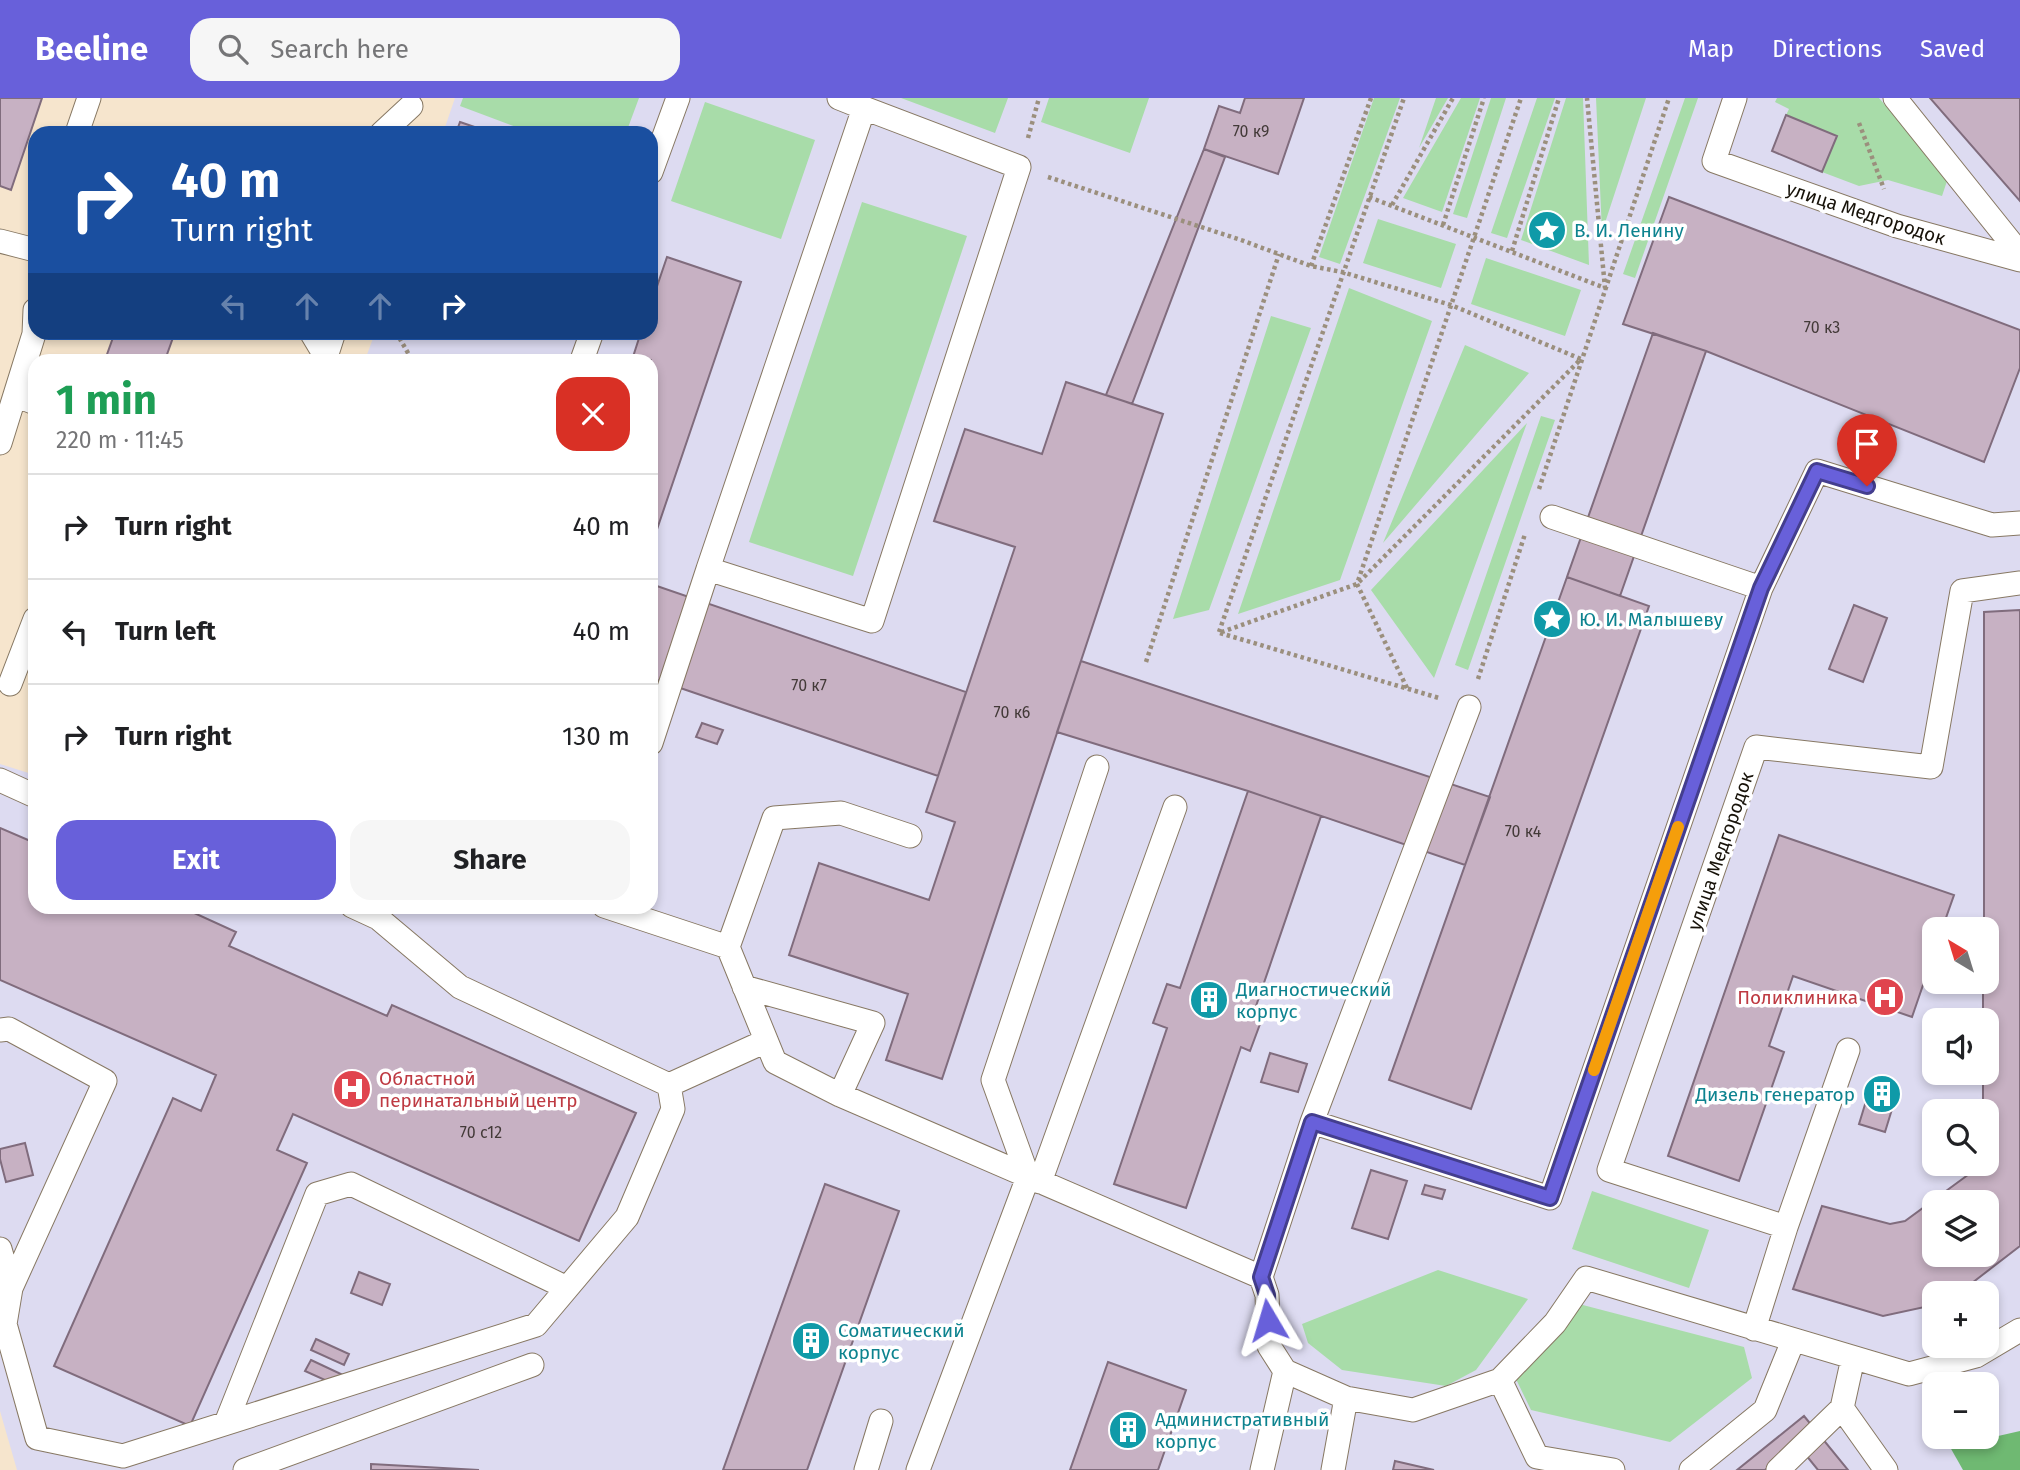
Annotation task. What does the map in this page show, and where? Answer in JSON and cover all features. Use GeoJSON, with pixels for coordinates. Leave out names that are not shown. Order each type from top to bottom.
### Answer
{"type":"FeatureCollection","features":[{"type":"Feature","properties":{"kind":"lane"},"geometry":{"type":"LineString","coordinates":[[79,126],[89,98]]}},
{"type":"Feature","properties":{"kind":"lane"},"geometry":{"type":"LineString","coordinates":[[658,153],[678,98]]}},
{"type":"Feature","properties":{"kind":"lane"},"geometry":{"type":"LineString","coordinates":[[708,569],[872,621],[1019,167],[839,98]]}},
{"type":"Feature","properties":{"kind":"lane","name":"улица Медгородок"},"geometry":{"type":"LineString","coordinates":[[1735,98],[1714,161],[1897,226],[2020,260]]}},
{"type":"Feature","properties":{"kind":"lane"},"geometry":{"type":"LineString","coordinates":[[1895,98],[2020,254]]}},
{"type":"Feature","properties":{"kind":"lane"},"geometry":{"type":"LineString","coordinates":[[389,126],[412,102]]}},
{"type":"Feature","properties":{"kind":"lane"},"geometry":{"type":"LineString","coordinates":[[404,126],[412,102]]}},
{"type":"Feature","properties":{"kind":"lane"},"geometry":{"type":"LineString","coordinates":[[658,722],[864,108]]}},
{"type":"Feature","properties":{"kind":"lane"},"geometry":{"type":"LineString","coordinates":[[0,241],[28,248]]}},
{"type":"Feature","properties":{"kind":"lane"},"geometry":{"type":"LineString","coordinates":[[2,430],[25,399],[28,377]]}},
{"type":"Feature","properties":{"kind":"lane"},"geometry":{"type":"LineString","coordinates":[[1312,1122],[1550,1198],[1761,588],[1817,471],[1993,524],[2020,523]]}},
{"type":"Feature","properties":{"kind":"lane"},"geometry":{"type":"LineString","coordinates":[[1552,517],[1761,588]]}},
{"type":"Feature","properties":{"kind":"lane","name":"улица Медгородок"},"geometry":{"type":"LineString","coordinates":[[1786,1227],[1608,1170],[1756,747],[1931,767],[1962,591],[2020,583]]}},
{"type":"Feature","properties":{"kind":"lane"},"geometry":{"type":"LineString","coordinates":[[10,684],[28,637]]}},
{"type":"Feature","properties":{"kind":"lane"},"geometry":{"type":"LineString","coordinates":[[1469,707],[1312,1122],[1261,1277],[1267,1295],[1269,1346],[1285,1371],[1346,1398],[1413,1410],[1500,1380],[1555,1322],[1586,1278],[1909,1374],[1976,1356],[2020,1330]]}},
{"type":"Feature","properties":{"kind":"lane"},"geometry":{"type":"LineString","coordinates":[[1034,1179],[993,1080],[1097,766]]}},
{"type":"Feature","properties":{"kind":"lane"},"geometry":{"type":"LineString","coordinates":[[0,780],[28,793]]}},
{"type":"Feature","properties":{"kind":"lane"},"geometry":{"type":"LineString","coordinates":[[918,1470],[1034,1179],[1175,807]]}},
{"type":"Feature","properties":{"kind":"lane"},"geometry":{"type":"LineString","coordinates":[[910,836],[841,813],[774,818],[728,947],[775,1062],[840,1095],[1261,1277]]}},
{"type":"Feature","properties":{"kind":"lane"},"geometry":{"type":"LineString","coordinates":[[369,914],[378,918],[460,986],[669,1085],[766,1041]]}},
{"type":"Feature","properties":{"kind":"lane"},"geometry":{"type":"LineString","coordinates":[[628,914],[728,947]]}},
{"type":"Feature","properties":{"kind":"lane"},"geometry":{"type":"LineString","coordinates":[[744,987],[873,1023],[840,1095]]}},
{"type":"Feature","properties":{"kind":"lane"},"geometry":{"type":"LineString","coordinates":[[0,1030],[9,1029],[105,1081],[11,1288],[5,1324],[37,1438],[123,1456],[536,1325],[627,1217],[673,1109],[669,1085]]}},
{"type":"Feature","properties":{"kind":"lane"},"geometry":{"type":"LineString","coordinates":[[1754,1329],[1786,1227],[1848,1050]]}},
{"type":"Feature","properties":{"kind":"lane"},"geometry":{"type":"LineString","coordinates":[[226,1423],[317,1194],[351,1184],[566,1288]]}},
{"type":"Feature","properties":{"kind":"lane"},"geometry":{"type":"LineString","coordinates":[[0,1249],[11,1288]]}},
{"type":"Feature","properties":{"kind":"lane"},"geometry":{"type":"LineString","coordinates":[[1691,1470],[1765,1410],[1793,1341]]}},
{"type":"Feature","properties":{"kind":"lane"},"geometry":{"type":"LineString","coordinates":[[1777,1470],[1842,1408],[1853,1358]]}},
{"type":"Feature","properties":{"kind":"lane"},"geometry":{"type":"LineString","coordinates":[[245,1470],[532,1365]]}},
{"type":"Feature","properties":{"kind":"lane"},"geometry":{"type":"LineString","coordinates":[[1262,1470],[1285,1371]]}},
{"type":"Feature","properties":{"kind":"lane"},"geometry":{"type":"LineString","coordinates":[[1500,1380],[1537,1457],[1613,1470]]}},
{"type":"Feature","properties":{"kind":"lane"},"geometry":{"type":"LineString","coordinates":[[1333,1470],[1346,1398]]}},
{"type":"Feature","properties":{"kind":"lane"},"geometry":{"type":"LineString","coordinates":[[1842,1408],[1886,1470]]}},
{"type":"Feature","properties":{"kind":"lane"},"geometry":{"type":"LineString","coordinates":[[866,1470],[881,1421]]}},
{"type":"Feature","properties":{"kind":"path"},"geometry":{"type":"LineString","coordinates":[[1040,98],[1019,167],[1311,266],[1342,272],[1451,305],[1581,359]]}},
{"type":"Feature","properties":{"kind":"path"},"geometry":{"type":"LineString","coordinates":[[1311,266],[1371,98]]}},
{"type":"Feature","properties":{"kind":"path"},"geometry":{"type":"LineString","coordinates":[[1219,633],[1404,98]]}},
{"type":"Feature","properties":{"kind":"path"},"geometry":{"type":"LineString","coordinates":[[1392,205],[1453,98]]}},
{"type":"Feature","properties":{"kind":"path"},"geometry":{"type":"LineString","coordinates":[[1443,225],[1484,98]]}},
{"type":"Feature","properties":{"kind":"path"},"geometry":{"type":"LineString","coordinates":[[1408,689],[1357,584],[1521,98]]}},
{"type":"Feature","properties":{"kind":"path"},"geometry":{"type":"LineString","coordinates":[[1513,251],[1559,98]]}},
{"type":"Feature","properties":{"kind":"path"},"geometry":{"type":"LineString","coordinates":[[1587,98],[1605,288]]}},
{"type":"Feature","properties":{"kind":"path"},"geometry":{"type":"LineString","coordinates":[[1535,501],[1669,98]]}},
{"type":"Feature","properties":{"kind":"path"},"geometry":{"type":"LineString","coordinates":[[1859,123],[1897,226]]}},
{"type":"Feature","properties":{"kind":"path"},"geometry":{"type":"LineString","coordinates":[[1369,197],[1605,288]]}},
{"type":"Feature","properties":{"kind":"path"},"geometry":{"type":"LineString","coordinates":[[1146,662],[1279,254]]}},
{"type":"Feature","properties":{"kind":"path"},"geometry":{"type":"LineString","coordinates":[[1219,633],[1357,584],[1581,359]]}},
{"type":"Feature","properties":{"kind":"path"},"geometry":{"type":"LineString","coordinates":[[1219,633],[1469,707],[1527,527]]}},
{"type":"Feature","properties":{"kind":"shaded area"},"geometry":{"type":"Polygon","coordinates":[[[455,98],[2020,98],[2020,1470],[17,1470],[0,1411],[0,764],[28,773],[28,914],[658,914],[658,354],[367,354],[372,340],[658,340],[658,126],[445,126],[455,98]]]}},
{"type":"Feature","properties":{"kind":"green space"},"geometry":{"type":"Polygon","coordinates":[[[463,98],[639,98],[629,126],[513,126],[460,106],[463,98]]]}},
{"type":"Feature","properties":{"kind":"green space"},"geometry":{"type":"Polygon","coordinates":[[[901,98],[1008,98],[995,133],[901,98]]]}},
{"type":"Feature","properties":{"kind":"green space"},"geometry":{"type":"Polygon","coordinates":[[[1049,98],[1149,98],[1130,153],[1041,122],[1049,98]]]}},
{"type":"Feature","properties":{"kind":"green space"},"geometry":{"type":"Polygon","coordinates":[[[1374,98],[1400,98],[1340,264],[1319,257],[1374,98]]]}},
{"type":"Feature","properties":{"kind":"green space"},"geometry":{"type":"Polygon","coordinates":[[[1436,98],[1448,98],[1419,148],[1436,98]]]}},
{"type":"Feature","properties":{"kind":"green space"},"geometry":{"type":"Polygon","coordinates":[[[1461,98],[1480,98],[1442,212],[1403,198],[1461,98]]]}},
{"type":"Feature","properties":{"kind":"green space"},"geometry":{"type":"Polygon","coordinates":[[[1491,98],[1506,98],[1467,218],[1453,214],[1491,98]]]}},
{"type":"Feature","properties":{"kind":"green space"},"geometry":{"type":"Polygon","coordinates":[[[1537,98],[1555,98],[1507,238],[1491,233],[1537,98]]]}},
{"type":"Feature","properties":{"kind":"green space"},"geometry":{"type":"Polygon","coordinates":[[[1566,98],[1583,98],[1589,265],[1521,240],[1566,98]]]}},
{"type":"Feature","properties":{"kind":"green space"},"geometry":{"type":"Polygon","coordinates":[[[1596,98],[1646,98],[1602,232],[1596,98]]]}},
{"type":"Feature","properties":{"kind":"green space"},"geometry":{"type":"Polygon","coordinates":[[[1685,98],[1698,98],[1635,278],[1623,274],[1685,98]]]}},
{"type":"Feature","properties":{"kind":"green space"},"geometry":{"type":"Polygon","coordinates":[[[1777,98],[1879,98],[1948,178],[1942,196],[1888,180],[1859,186],[1822,172],[1837,136],[1786,115],[1789,109],[1775,102],[1777,98]]]}},
{"type":"Feature","properties":{"kind":"green space"},"geometry":{"type":"Polygon","coordinates":[[[705,102],[815,140],[781,239],[671,201],[705,102]]]}},
{"type":"Feature","properties":{"kind":"green space"},"geometry":{"type":"Polygon","coordinates":[[[862,202],[967,236],[853,576],[749,542],[862,202]]]}},
{"type":"Feature","properties":{"kind":"green space"},"geometry":{"type":"Polygon","coordinates":[[[1378,219],[1456,244],[1441,288],[1363,263],[1378,219]]]}},
{"type":"Feature","properties":{"kind":"green space"},"geometry":{"type":"Polygon","coordinates":[[[1486,258],[1581,290],[1565,336],[1471,304],[1486,258]]]}},
{"type":"Feature","properties":{"kind":"green space"},"geometry":{"type":"Polygon","coordinates":[[[1349,288],[1432,321],[1340,580],[1238,614],[1349,288]]]}},
{"type":"Feature","properties":{"kind":"green space"},"geometry":{"type":"Polygon","coordinates":[[[1271,316],[1311,328],[1209,610],[1173,619],[1271,316]]]}},
{"type":"Feature","properties":{"kind":"green space"},"geometry":{"type":"Polygon","coordinates":[[[1465,345],[1529,373],[1383,543],[1465,345]]]}},
{"type":"Feature","properties":{"kind":"green space"},"geometry":{"type":"Polygon","coordinates":[[[1541,416],[1555,420],[1468,670],[1455,665],[1541,416]]]}},
{"type":"Feature","properties":{"kind":"green space"},"geometry":{"type":"Polygon","coordinates":[[[1527,423],[1434,678],[1371,590],[1527,423]]]}},
{"type":"Feature","properties":{"kind":"green space"},"geometry":{"type":"Polygon","coordinates":[[[1592,1191],[1709,1230],[1689,1288],[1572,1249],[1592,1191]]]}},
{"type":"Feature","properties":{"kind":"green space"},"geometry":{"type":"Polygon","coordinates":[[[1438,1270],[1528,1299],[1476,1370],[1446,1386],[1342,1370],[1308,1343],[1302,1324],[1438,1270]]]}},
{"type":"Feature","properties":{"kind":"green space"},"geometry":{"type":"Polygon","coordinates":[[[1579,1304],[1744,1347],[1752,1378],[1670,1442],[1531,1410],[1515,1377],[1579,1304]]]}},
{"type":"Feature","properties":{"kind":"green space"},"geometry":{"type":"Polygon","coordinates":[[[2020,1431],[2020,1470],[1963,1470],[1951,1449],[1999,1449],[1999,1436],[2020,1431]]]}},
{"type":"Feature","properties":{"kind":"building"},"geometry":{"type":"Polygon","coordinates":[[[0,98],[42,98],[33,126],[28,126],[28,140],[11,190],[0,186],[0,98]]]}},
{"type":"Feature","properties":{"kind":"building"},"geometry":{"type":"Polygon","coordinates":[[[1245,98],[1304,98],[1278,174],[1204,149],[1219,106],[1240,113],[1245,98]]]}},
{"type":"Feature","properties":{"kind":"building"},"geometry":{"type":"Polygon","coordinates":[[[1930,98],[2020,98],[2020,201],[1930,98]]]}},
{"type":"Feature","properties":{"kind":"building"},"geometry":{"type":"Polygon","coordinates":[[[1786,115],[1837,136],[1822,172],[1772,151],[1786,115]]]}},
{"type":"Feature","properties":{"kind":"building"},"geometry":{"type":"Polygon","coordinates":[[[1204,149],[1225,157],[1132,404],[1106,395],[1204,149]]]}},
{"type":"Feature","properties":{"kind":"building"},"geometry":{"type":"Polygon","coordinates":[[[1669,197],[2020,330],[2020,368],[1984,462],[1706,351],[1623,324],[1669,197]]]}},
{"type":"Feature","properties":{"kind":"building"},"geometry":{"type":"Polygon","coordinates":[[[667,257],[741,282],[658,526],[658,354],[634,354],[638,340],[658,340],[658,283],[667,257]]]}},
{"type":"Feature","properties":{"kind":"building"},"geometry":{"type":"Polygon","coordinates":[[[1653,333],[1706,351],[1620,596],[1567,577],[1653,333]]]}},
{"type":"Feature","properties":{"kind":"building"},"geometry":{"type":"Polygon","coordinates":[[[112,340],[172,340],[167,354],[107,354],[112,340]]]}},
{"type":"Feature","properties":{"kind":"building"},"geometry":{"type":"Polygon","coordinates":[[[1066,382],[1163,414],[942,1079],[886,1060],[908,994],[789,955],[819,863],[929,900],[955,822],[926,812],[1015,547],[934,521],[965,429],[1042,454],[1066,382]]]}},
{"type":"Feature","properties":{"kind":"building"},"geometry":{"type":"Polygon","coordinates":[[[1567,577],[1649,606],[1471,1109],[1389,1080],[1567,577]]]}},
{"type":"Feature","properties":{"kind":"building"},"geometry":{"type":"Polygon","coordinates":[[[658,586],[966,692],[938,776],[658,680],[658,586]]]}},
{"type":"Feature","properties":{"kind":"building"},"geometry":{"type":"Polygon","coordinates":[[[1854,605],[1887,618],[1863,682],[1829,669],[1854,605]]]}},
{"type":"Feature","properties":{"kind":"building"},"geometry":{"type":"Polygon","coordinates":[[[2020,610],[2020,1246],[1999,1262],[1999,1190],[1947,1190],[1966,1176],[1999,1176],[1999,1099],[1983,1099],[1983,1085],[1999,1085],[1999,1008],[1983,1008],[1983,994],[1999,994],[1999,917],[1984,917],[1984,612],[2020,610]]]}},
{"type":"Feature","properties":{"kind":"building"},"geometry":{"type":"Polygon","coordinates":[[[1081,661],[1490,797],[1465,865],[1248,791],[1057,732],[1081,661]]]}},
{"type":"Feature","properties":{"kind":"building"},"geometry":{"type":"Polygon","coordinates":[[[702,723],[723,730],[717,744],[696,737],[702,723]]]}},
{"type":"Feature","properties":{"kind":"building","name":"Диагностический корпус"},"geometry":{"type":"Polygon","coordinates":[[[1248,791],[1321,816],[1254,1012],[1263,1016],[1250,1051],[1241,1047],[1186,1208],[1114,1184],[1167,1028],[1153,1023],[1167,984],[1180,988],[1248,791]]]}},
{"type":"Feature","properties":{"kind":"building"},"geometry":{"type":"Polygon","coordinates":[[[0,828],[28,840],[28,914],[197,914],[236,932],[229,946],[387,1016],[392,1005],[636,1113],[579,1241],[293,1114],[277,1150],[307,1163],[190,1426],[54,1366],[173,1098],[201,1111],[216,1075],[0,980],[0,828]]]}},
{"type":"Feature","properties":{"kind":"building","name":"Поликлиника"},"geometry":{"type":"Polygon","coordinates":[[[1779,835],[1954,895],[1946,917],[1922,917],[1922,988],[1912,1017],[1793,976],[1769,1046],[1784,1052],[1739,1181],[1668,1156],[1779,835]]]}},
{"type":"Feature","properties":{"kind":"building"},"geometry":{"type":"Polygon","coordinates":[[[1270,1053],[1307,1064],[1298,1092],[1261,1082],[1270,1053]]]}},
{"type":"Feature","properties":{"kind":"building","name":"Дизель генератор"},"geometry":{"type":"Polygon","coordinates":[[[1871,1084],[1896,1091],[1892,1103],[1868,1097],[1871,1084]]]}},
{"type":"Feature","properties":{"kind":"building"},"geometry":{"type":"Polygon","coordinates":[[[1867,1098],[1893,1106],[1885,1132],[1859,1124],[1867,1098]]]}},
{"type":"Feature","properties":{"kind":"building"},"geometry":{"type":"Polygon","coordinates":[[[25,1143],[33,1175],[6,1182],[0,1149],[25,1143]]]}},
{"type":"Feature","properties":{"kind":"building"},"geometry":{"type":"Polygon","coordinates":[[[1371,1170],[1407,1181],[1388,1239],[1352,1228],[1371,1170]]]}},
{"type":"Feature","properties":{"kind":"building","name":"Соматический корпус"},"geometry":{"type":"Polygon","coordinates":[[[825,1184],[899,1211],[807,1470],[723,1470],[825,1184]]]}},
{"type":"Feature","properties":{"kind":"building"},"geometry":{"type":"Polygon","coordinates":[[[1425,1185],[1445,1190],[1442,1199],[1422,1194],[1425,1185]]]}},
{"type":"Feature","properties":{"kind":"building"},"geometry":{"type":"Polygon","coordinates":[[[1822,1206],[1890,1224],[1905,1221],[1922,1209],[1922,1267],[1993,1267],[1975,1281],[1922,1281],[1922,1308],[1883,1316],[1793,1289],[1822,1206]]]}},
{"type":"Feature","properties":{"kind":"building"},"geometry":{"type":"Polygon","coordinates":[[[359,1272],[390,1284],[382,1305],[351,1293],[359,1272]]]}},
{"type":"Feature","properties":{"kind":"building"},"geometry":{"type":"Polygon","coordinates":[[[316,1339],[349,1354],[344,1365],[311,1350],[316,1339]]]}},
{"type":"Feature","properties":{"kind":"building"},"geometry":{"type":"Polygon","coordinates":[[[311,1360],[343,1375],[338,1386],[305,1371],[311,1360]]]}},
{"type":"Feature","properties":{"kind":"building","name":"Административный корпус"},"geometry":{"type":"Polygon","coordinates":[[[1108,1362],[1186,1390],[1158,1470],[1070,1470],[1108,1362]]]}},
{"type":"Feature","properties":{"kind":"building"},"geometry":{"type":"Polygon","coordinates":[[[1804,1416],[1848,1470],[1818,1470],[1797,1444],[1765,1470],[1737,1470],[1804,1416]]]}},
{"type":"Feature","properties":{"kind":"building"},"geometry":{"type":"Polygon","coordinates":[[[1395,1461],[1434,1470],[1393,1470],[1395,1461]]]}},
{"type":"Feature","properties":{"kind":"building"},"geometry":{"type":"Polygon","coordinates":[[[371,1464],[479,1470],[371,1470],[371,1464]]]}},
{"type":"Feature","properties":{"kind":"slow traffic"},"geometry":{"type":"LineString","coordinates":[[1594,1070],[1678,827]]}},
{"type":"Feature","properties":{"kind":"place","name":"В. И. Ленину"},"geometry":{"type":"Point","coordinates":[1547,230]}},
{"type":"Feature","properties":{"kind":"place","name":"Ю. И. Малышеву"},"geometry":{"type":"Point","coordinates":[1552,619]}},
{"type":"Feature","properties":{"kind":"place","name":"Поликлиника"},"geometry":{"type":"Point","coordinates":[1885,997]}},
{"type":"Feature","properties":{"kind":"place","name":"Диагностический корпус"},"geometry":{"type":"Point","coordinates":[1209,1000]}},
{"type":"Feature","properties":{"kind":"place","name":"Областной перинатальный центр"},"geometry":{"type":"Point","coordinates":[352,1089]}},
{"type":"Feature","properties":{"kind":"place","name":"Дизель генератор"},"geometry":{"type":"Point","coordinates":[1882,1094]}},
{"type":"Feature","properties":{"kind":"place","name":"Соматический корпус"},"geometry":{"type":"Point","coordinates":[811,1341]}},
{"type":"Feature","properties":{"kind":"place","name":"Административный корпус"},"geometry":{"type":"Point","coordinates":[1128,1430]}},
{"type":"Feature","properties":{"kind":"route"},"geometry":{"type":"LineString","coordinates":[[1268,1320],[1267,1295],[1261,1277],[1312,1122],[1550,1198],[1761,588],[1817,471],[1867,486]]}}]}
